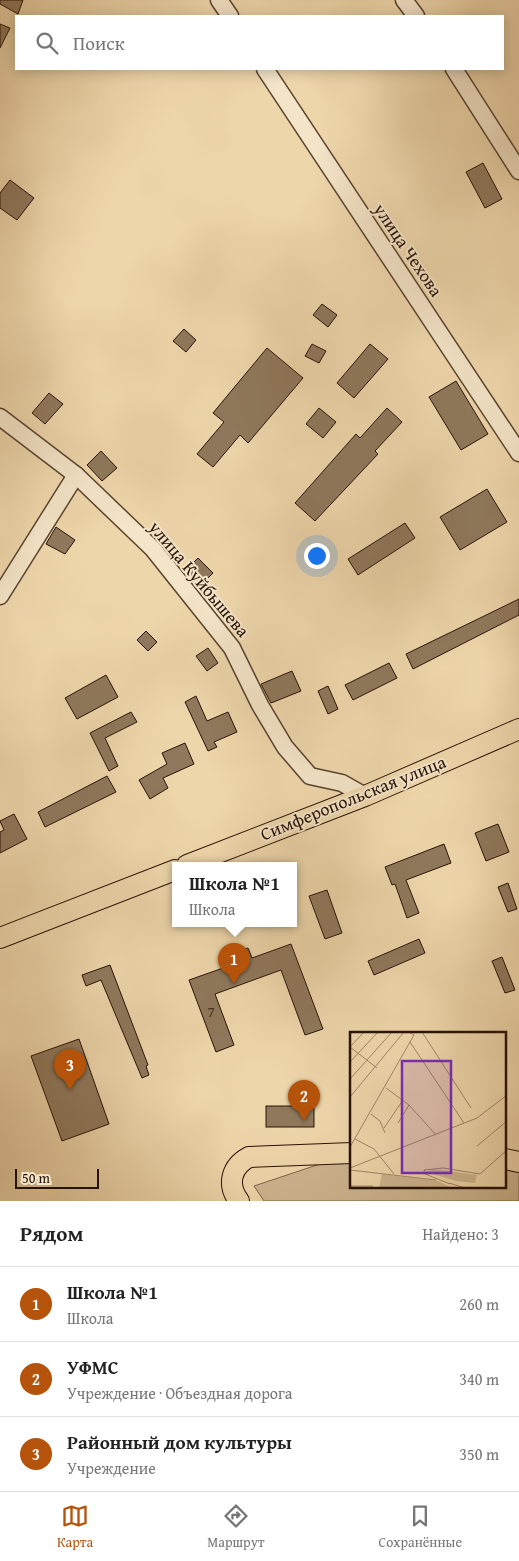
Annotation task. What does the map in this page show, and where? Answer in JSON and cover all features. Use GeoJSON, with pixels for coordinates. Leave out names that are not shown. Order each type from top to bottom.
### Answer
{"type":"FeatureCollection","features":[{"type":"Feature","properties":{"kind":"main road","name":"Симферопольская улица"},"geometry":{"type":"LineString","coordinates":[[195,862],[365,796],[519,729]]}},
{"type":"Feature","properties":{"kind":"main road"},"geometry":{"type":"LineString","coordinates":[[0,938],[172,871]]}},
{"type":"Feature","properties":{"kind":"main road"},"geometry":{"type":"LineString","coordinates":[[239,1201],[232,1186],[232,1176],[236,1166],[249,1156],[350,1152]]}},
{"type":"Feature","properties":{"kind":"main road"},"geometry":{"type":"LineString","coordinates":[[506,1159],[519,1162]]}},
{"type":"Feature","properties":{"kind":"street"},"geometry":{"type":"LineString","coordinates":[[219,0],[229,15]]}},
{"type":"Feature","properties":{"kind":"street"},"geometry":{"type":"LineString","coordinates":[[404,0],[415,15]]}},
{"type":"Feature","properties":{"kind":"street","name":"улица Чехова"},"geometry":{"type":"LineString","coordinates":[[265,70],[519,453]]}},
{"type":"Feature","properties":{"kind":"street"},"geometry":{"type":"LineString","coordinates":[[455,70],[519,171]]}},
{"type":"Feature","properties":{"kind":"street","name":"улица Куйбышева"},"geometry":{"type":"LineString","coordinates":[[2,422],[76,475],[153,549],[227,641],[260,705],[285,747],[310,776],[342,782],[365,796]]}},
{"type":"Feature","properties":{"kind":"street"},"geometry":{"type":"LineString","coordinates":[[0,596],[76,475]]}},
{"type":"Feature","properties":{"kind":"shaded area"},"geometry":{"type":"Polygon","coordinates":[[[350,1159],[350,1188],[506,1188],[506,1168],[519,1170],[519,1201],[264,1201],[254,1186],[332,1160],[350,1159]]]}},
{"type":"Feature","properties":{"kind":"building"},"geometry":{"type":"Polygon","coordinates":[[[0,0],[23,0],[18,14],[0,4],[0,0]]]}},
{"type":"Feature","properties":{"kind":"building"},"geometry":{"type":"Polygon","coordinates":[[[0,24],[10,28],[0,48],[0,24]]]}},
{"type":"Feature","properties":{"kind":"building"},"geometry":{"type":"Polygon","coordinates":[[[483,163],[502,199],[485,208],[466,172],[483,163]]]}},
{"type":"Feature","properties":{"kind":"building"},"geometry":{"type":"Polygon","coordinates":[[[10,180],[34,198],[17,220],[0,208],[0,193],[10,180]]]}},
{"type":"Feature","properties":{"kind":"building"},"geometry":{"type":"Polygon","coordinates":[[[322,304],[337,315],[328,327],[313,315],[322,304]]]}},
{"type":"Feature","properties":{"kind":"building"},"geometry":{"type":"Polygon","coordinates":[[[184,329],[196,340],[186,352],[173,341],[184,329]]]}},
{"type":"Feature","properties":{"kind":"building"},"geometry":{"type":"Polygon","coordinates":[[[312,344],[326,351],[319,363],[305,356],[312,344]]]}},
{"type":"Feature","properties":{"kind":"building"},"geometry":{"type":"Polygon","coordinates":[[[370,344],[388,359],[354,398],[337,383],[370,344]]]}},
{"type":"Feature","properties":{"kind":"building"},"geometry":{"type":"Polygon","coordinates":[[[267,348],[303,378],[248,443],[240,435],[213,467],[197,454],[224,422],[213,413],[267,348]]]}},
{"type":"Feature","properties":{"kind":"building"},"geometry":{"type":"Polygon","coordinates":[[[456,381],[488,434],[461,450],[429,397],[456,381]]]}},
{"type":"Feature","properties":{"kind":"building"},"geometry":{"type":"Polygon","coordinates":[[[49,393],[63,404],[45,424],[32,413],[49,393]]]}},
{"type":"Feature","properties":{"kind":"building"},"geometry":{"type":"Polygon","coordinates":[[[319,408],[336,422],[323,438],[306,424],[319,408]]]}},
{"type":"Feature","properties":{"kind":"building"},"geometry":{"type":"Polygon","coordinates":[[[387,408],[402,422],[375,451],[378,454],[315,521],[295,503],[356,434],[360,438],[387,408]]]}},
{"type":"Feature","properties":{"kind":"building"},"geometry":{"type":"Polygon","coordinates":[[[101,451],[117,468],[102,481],[87,465],[101,451]]]}},
{"type":"Feature","properties":{"kind":"building"},"geometry":{"type":"Polygon","coordinates":[[[487,489],[507,522],[460,550],[440,517],[487,489]]]}},
{"type":"Feature","properties":{"kind":"building"},"geometry":{"type":"Polygon","coordinates":[[[405,523],[415,538],[358,575],[348,559],[405,523]]]}},
{"type":"Feature","properties":{"kind":"building"},"geometry":{"type":"Polygon","coordinates":[[[56,527],[75,540],[65,554],[46,544],[56,527]]]}},
{"type":"Feature","properties":{"kind":"building"},"geometry":{"type":"Polygon","coordinates":[[[198,558],[213,573],[201,585],[186,570],[198,558]]]}},
{"type":"Feature","properties":{"kind":"building"},"geometry":{"type":"Polygon","coordinates":[[[519,599],[519,615],[413,669],[406,654],[519,599]]]}},
{"type":"Feature","properties":{"kind":"building"},"geometry":{"type":"Polygon","coordinates":[[[146,631],[157,642],[148,651],[137,640],[146,631]]]}},
{"type":"Feature","properties":{"kind":"building"},"geometry":{"type":"Polygon","coordinates":[[[208,648],[218,663],[207,671],[196,656],[208,648]]]}},
{"type":"Feature","properties":{"kind":"building"},"geometry":{"type":"Polygon","coordinates":[[[389,663],[397,678],[353,700],[345,685],[389,663]]]}},
{"type":"Feature","properties":{"kind":"building"},"geometry":{"type":"Polygon","coordinates":[[[292,671],[301,691],[271,703],[261,684],[292,671]]]}},
{"type":"Feature","properties":{"kind":"building"},"geometry":{"type":"Polygon","coordinates":[[[106,675],[118,697],[77,719],[65,698],[106,675]]]}},
{"type":"Feature","properties":{"kind":"building"},"geometry":{"type":"Polygon","coordinates":[[[328,686],[338,709],[328,714],[318,691],[328,686]]]}},
{"type":"Feature","properties":{"kind":"building"},"geometry":{"type":"Polygon","coordinates":[[[196,696],[207,721],[228,712],[237,732],[214,742],[217,747],[208,751],[185,702],[196,696]]]}},
{"type":"Feature","properties":{"kind":"building"},"geometry":{"type":"Polygon","coordinates":[[[131,712],[137,722],[105,738],[118,766],[109,771],[90,733],[131,712]]]}},
{"type":"Feature","properties":{"kind":"building"},"geometry":{"type":"Polygon","coordinates":[[[185,743],[194,764],[163,778],[168,788],[150,799],[139,780],[167,764],[162,753],[185,743]]]}},
{"type":"Feature","properties":{"kind":"building"},"geometry":{"type":"Polygon","coordinates":[[[107,776],[116,792],[45,827],[38,812],[107,776]]]}},
{"type":"Feature","properties":{"kind":"building"},"geometry":{"type":"Polygon","coordinates":[[[14,814],[27,839],[0,853],[0,832],[4,830],[0,821],[14,814]]]}},
{"type":"Feature","properties":{"kind":"building"},"geometry":{"type":"Polygon","coordinates":[[[498,824],[509,852],[486,861],[475,833],[498,824]]]}},
{"type":"Feature","properties":{"kind":"building"},"geometry":{"type":"Polygon","coordinates":[[[444,844],[451,863],[406,880],[419,913],[407,918],[395,884],[392,885],[385,867],[444,844]]]}},
{"type":"Feature","properties":{"kind":"building"},"geometry":{"type":"Polygon","coordinates":[[[508,883],[517,909],[508,912],[498,887],[508,883]]]}},
{"type":"Feature","properties":{"kind":"building"},"geometry":{"type":"Polygon","coordinates":[[[327,890],[342,933],[325,939],[309,896],[327,890]]]}},
{"type":"Feature","properties":{"kind":"building"},"geometry":{"type":"Polygon","coordinates":[[[419,939],[425,953],[374,975],[368,961],[419,939]]]}},
{"type":"Feature","properties":{"kind":"building"},"geometry":{"type":"Polygon","coordinates":[[[291,944],[323,1029],[305,1035],[281,970],[215,994],[234,1045],[216,1052],[189,980],[226,967],[222,957],[248,948],[252,958],[291,944]]]}},
{"type":"Feature","properties":{"kind":"building"},"geometry":{"type":"Polygon","coordinates":[[[502,957],[515,990],[505,993],[492,961],[502,957]]]}},
{"type":"Feature","properties":{"kind":"building"},"geometry":{"type":"Polygon","coordinates":[[[110,965],[148,1065],[146,1066],[149,1075],[142,1078],[101,980],[86,986],[82,975],[110,965]]]}},
{"type":"Feature","properties":{"kind":"building"},"geometry":{"type":"Polygon","coordinates":[[[79,1039],[109,1124],[62,1141],[31,1056],[79,1039]]]}},
{"type":"Feature","properties":{"kind":"building"},"geometry":{"type":"Polygon","coordinates":[[[266,1106],[314,1106],[314,1127],[266,1127],[266,1106]]]}},
{"type":"Feature","properties":{"kind":"place","name":"Школа №1"},"geometry":{"type":"Point","coordinates":[234,984]}},
{"type":"Feature","properties":{"kind":"place","name":"Районный дом культуры"},"geometry":{"type":"Point","coordinates":[70,1090]}},
{"type":"Feature","properties":{"kind":"place","name":"УФМС"},"geometry":{"type":"Point","coordinates":[304,1121]}}]}
